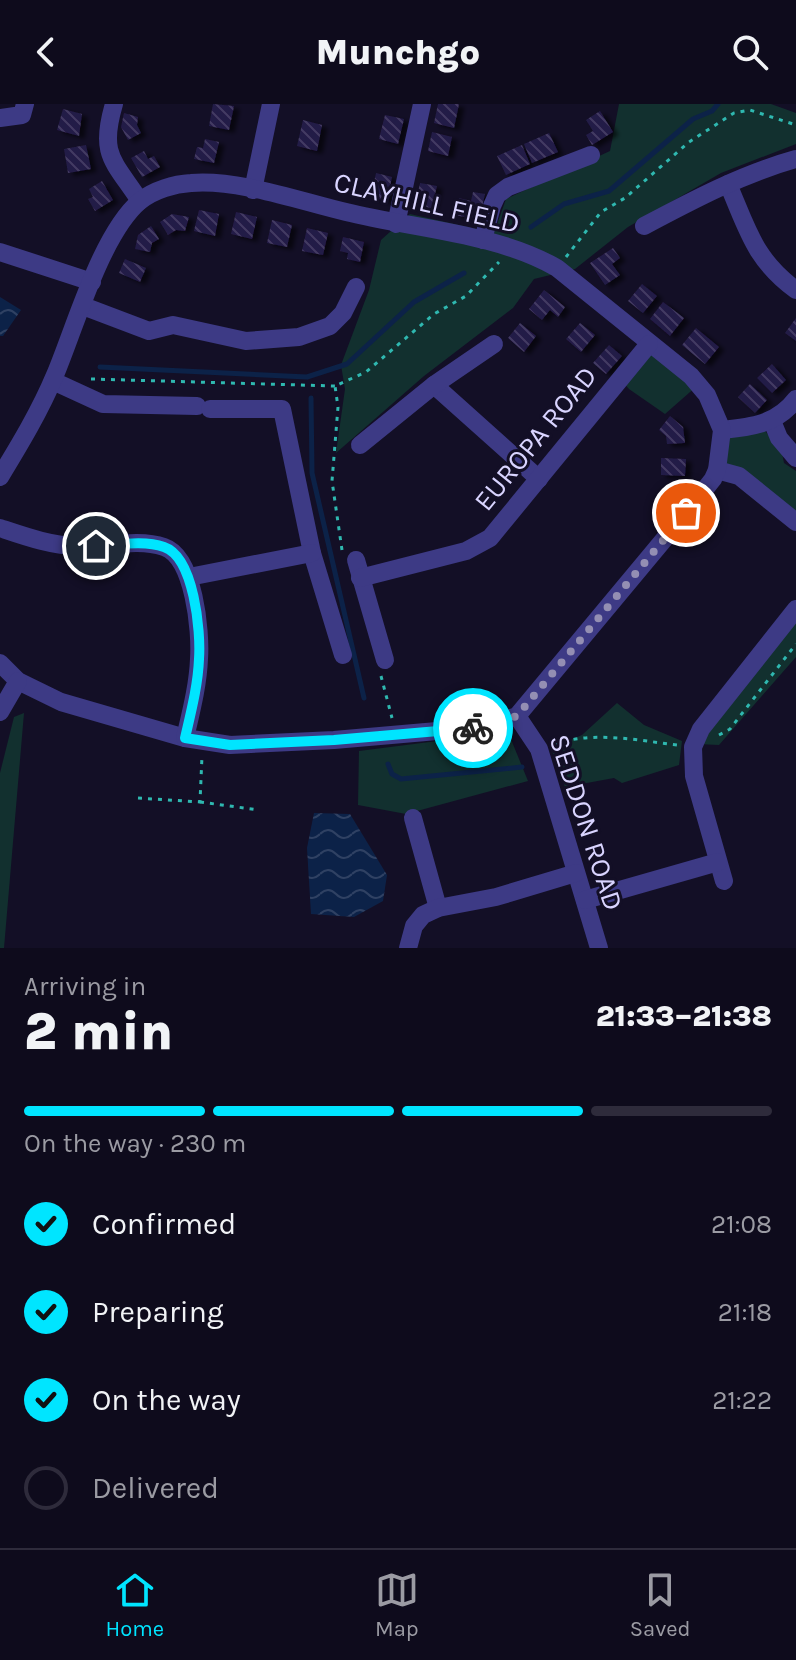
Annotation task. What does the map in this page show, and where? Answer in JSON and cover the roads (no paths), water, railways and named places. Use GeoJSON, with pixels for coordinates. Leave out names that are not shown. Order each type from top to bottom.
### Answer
{"type":"FeatureCollection","features":[{"type":"Feature","properties":{"kind":"street"},"geometry":{"type":"LineString","coordinates":[[0,118],[22,115],[25,104]]}},
{"type":"Feature","properties":{"kind":"street"},"geometry":{"type":"LineString","coordinates":[[0,477],[30,429],[53,381],[92,282],[120,225],[140,201],[111,157],[106,143],[114,104]]}},
{"type":"Feature","properties":{"kind":"street"},"geometry":{"type":"LineString","coordinates":[[253,190],[271,104]]}},
{"type":"Feature","properties":{"kind":"street"},"geometry":{"type":"LineString","coordinates":[[396,224],[422,104]]}},
{"type":"Feature","properties":{"kind":"street"},"geometry":{"type":"LineString","coordinates":[[483,240],[497,195],[508,187],[591,155]]}},
{"type":"Feature","properties":{"kind":"street"},"geometry":{"type":"LineString","coordinates":[[644,226],[693,199],[765,168],[796,159]]}},
{"type":"Feature","properties":{"kind":"street","name":"CLAYHILL FIELD"},"geometry":{"type":"LineString","coordinates":[[140,201],[158,191],[190,183],[209,183],[483,240],[537,257],[557,268],[691,376],[707,395],[722,430]]}},
{"type":"Feature","properties":{"kind":"street"},"geometry":{"type":"LineString","coordinates":[[728,184],[757,252],[773,273],[796,290]]}},
{"type":"Feature","properties":{"kind":"street"},"geometry":{"type":"LineString","coordinates":[[0,252],[92,282]]}},
{"type":"Feature","properties":{"kind":"street"},"geometry":{"type":"LineString","coordinates":[[83,306],[149,331],[173,325],[246,341],[299,337],[330,326],[343,313],[356,287]]}},
{"type":"Feature","properties":{"kind":"street"},"geometry":{"type":"LineString","coordinates":[[360,445],[418,397],[494,344]]}},
{"type":"Feature","properties":{"kind":"street","name":"EUROPA ROAD"},"geometry":{"type":"LineString","coordinates":[[383,668],[353,564],[466,551],[490,538],[649,344]]}},
{"type":"Feature","properties":{"kind":"street"},"geometry":{"type":"LineString","coordinates":[[53,381],[103,404],[282,409],[312,553],[343,655]]}},
{"type":"Feature","properties":{"kind":"street"},"geometry":{"type":"LineString","coordinates":[[434,385],[539,479]]}},
{"type":"Feature","properties":{"kind":"street"},"geometry":{"type":"LineString","coordinates":[[0,663],[18,681],[61,702],[194,739],[230,745],[483,727],[517,716],[713,479],[722,430],[772,421],[787,411],[796,399]]}},
{"type":"Feature","properties":{"kind":"street"},"geometry":{"type":"LineString","coordinates":[[772,421],[779,438],[796,458]]}},
{"type":"Feature","properties":{"kind":"street"},"geometry":{"type":"LineString","coordinates":[[717,470],[739,476],[796,522]]}},
{"type":"Feature","properties":{"kind":"street"},"geometry":{"type":"LineString","coordinates":[[0,528],[26,537],[75,546],[139,544],[163,546],[177,554],[189,577],[199,634],[194,739]]}},
{"type":"Feature","properties":{"kind":"street"},"geometry":{"type":"LineString","coordinates":[[189,577],[312,553]]}},
{"type":"Feature","properties":{"kind":"street"},"geometry":{"type":"LineString","coordinates":[[724,881],[694,776],[695,743],[739,679],[796,609]]}},
{"type":"Feature","properties":{"kind":"street"},"geometry":{"type":"LineString","coordinates":[[0,712],[18,681]]}},
{"type":"Feature","properties":{"kind":"street","name":"SEDDON ROAD"},"geometry":{"type":"LineString","coordinates":[[517,716],[539,749],[599,948]]}},
{"type":"Feature","properties":{"kind":"street"},"geometry":{"type":"LineString","coordinates":[[413,818],[438,908]]}},
{"type":"Feature","properties":{"kind":"street"},"geometry":{"type":"LineString","coordinates":[[585,900],[718,862]]}},
{"type":"Feature","properties":{"kind":"street"},"geometry":{"type":"LineString","coordinates":[[408,948],[414,926],[423,915],[438,908],[496,897],[576,873]]}},
{"type":"Feature","properties":{"kind":"water"},"geometry":{"type":"Polygon","coordinates":[[[0,297],[21,310],[3,336],[0,336],[0,297]]]}},
{"type":"Feature","properties":{"kind":"water"},"geometry":{"type":"Polygon","coordinates":[[[314,813],[350,814],[387,875],[383,901],[354,917],[311,914],[307,848],[314,813]]]}},
{"type":"Feature","properties":{"kind":"waterway"},"geometry":{"type":"LineString","coordinates":[[531,227],[564,204],[609,191],[693,119],[712,111],[718,104]]}},
{"type":"Feature","properties":{"kind":"waterway"},"geometry":{"type":"LineString","coordinates":[[100,367],[307,377],[347,364],[414,302],[464,273]]}},
{"type":"Feature","properties":{"kind":"waterway"},"geometry":{"type":"LineString","coordinates":[[311,398],[312,473],[364,698]]}},
{"type":"Feature","properties":{"kind":"waterway"},"geometry":{"type":"LineString","coordinates":[[388,764],[392,774],[401,779],[522,767]]}}]}
